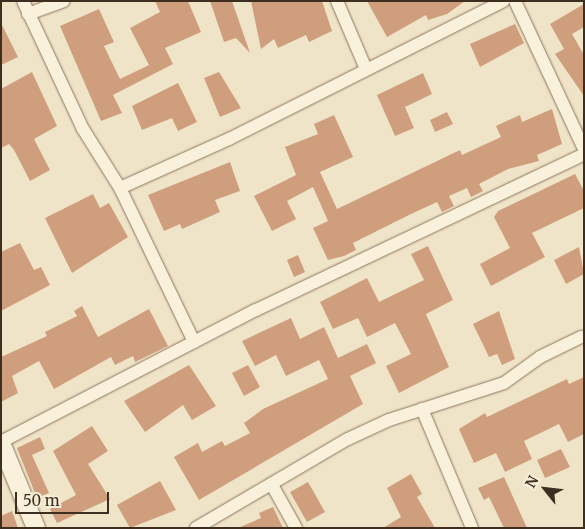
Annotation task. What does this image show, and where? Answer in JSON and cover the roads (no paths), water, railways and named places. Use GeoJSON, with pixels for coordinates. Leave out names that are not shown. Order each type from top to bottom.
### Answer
{"type":"FeatureCollection","features":[{"type":"Feature","properties":{"kind":"street"},"geometry":{"type":"LineString","coordinates":[[22,1],[83,129],[120,188],[194,342]]}},
{"type":"Feature","properties":{"kind":"street"},"geometry":{"type":"LineString","coordinates":[[28,14],[64,1]]}},
{"type":"Feature","properties":{"kind":"street"},"geometry":{"type":"LineString","coordinates":[[337,1],[366,69]]}},
{"type":"Feature","properties":{"kind":"street"},"geometry":{"type":"LineString","coordinates":[[120,188],[503,1]]}},
{"type":"Feature","properties":{"kind":"street"},"geometry":{"type":"LineString","coordinates":[[515,1],[584,149]]}},
{"type":"Feature","properties":{"kind":"street"},"geometry":{"type":"LineString","coordinates":[[36,528],[1,443],[194,342],[584,154]]}},
{"type":"Feature","properties":{"kind":"street"},"geometry":{"type":"LineString","coordinates":[[196,528],[348,439],[422,409],[504,383],[540,357],[581,337]]}},
{"type":"Feature","properties":{"kind":"street"},"geometry":{"type":"LineString","coordinates":[[422,409],[472,528]]}},
{"type":"Feature","properties":{"kind":"street"},"geometry":{"type":"LineString","coordinates":[[272,485],[296,528]]}}]}
